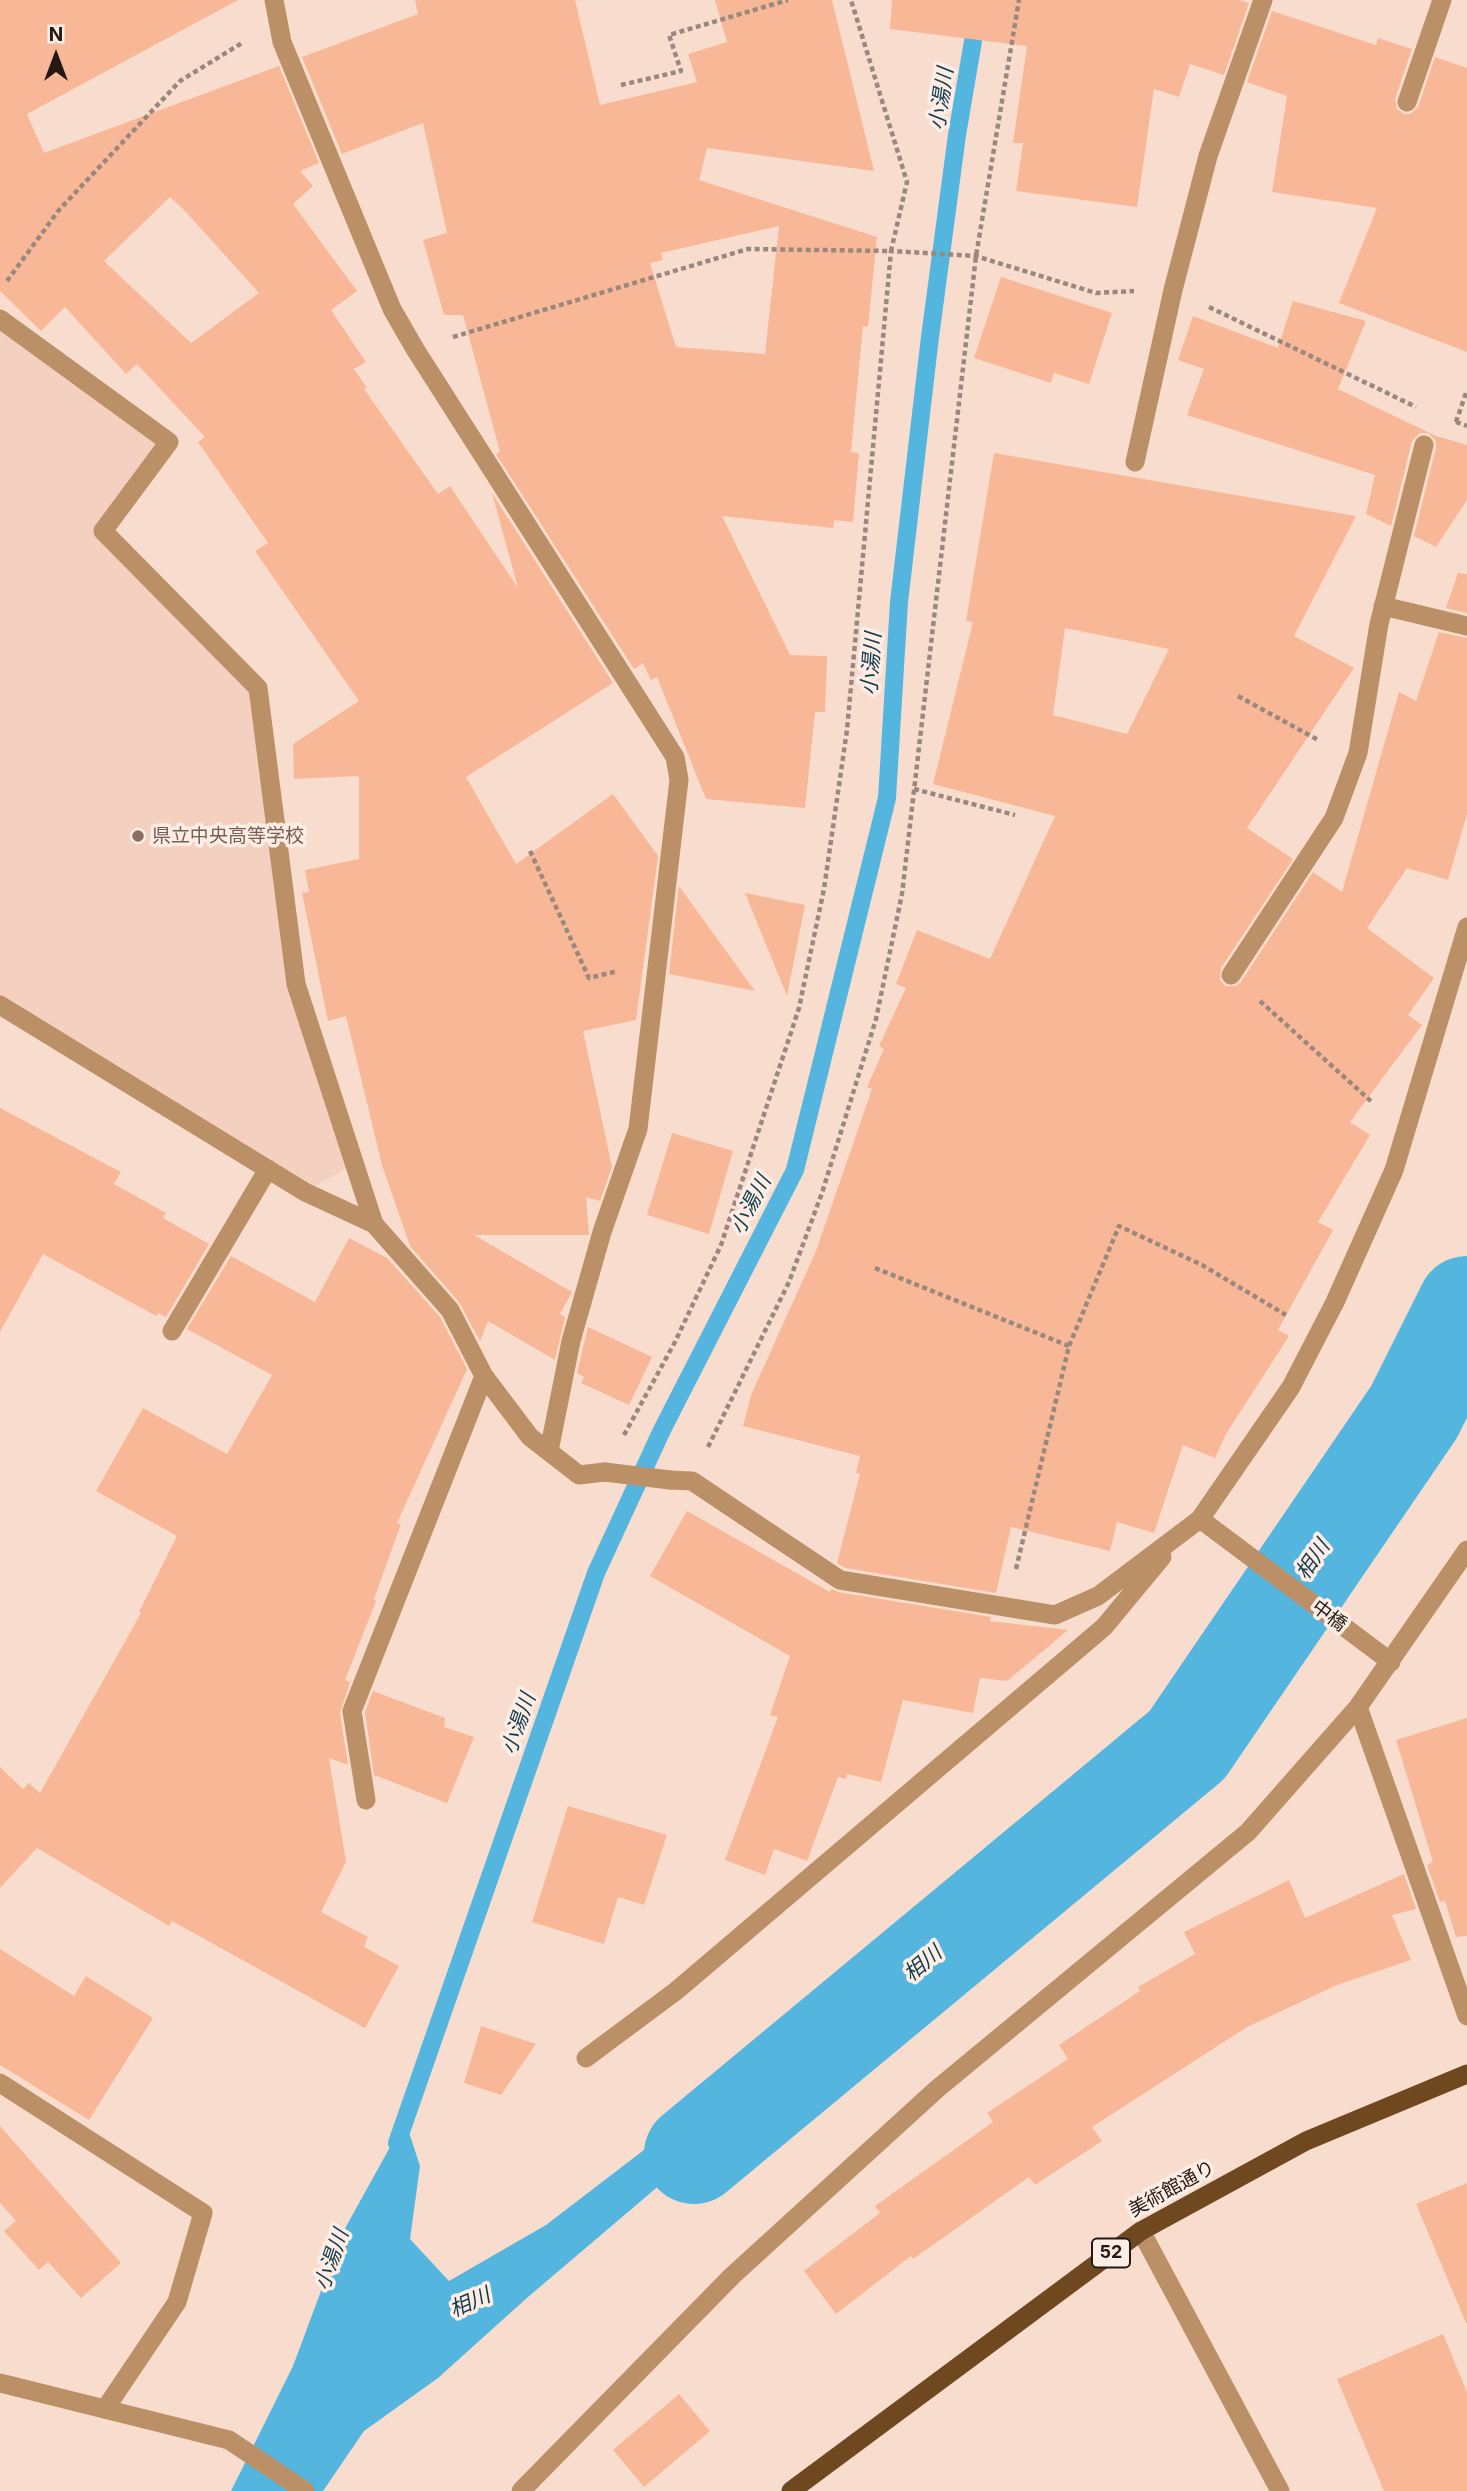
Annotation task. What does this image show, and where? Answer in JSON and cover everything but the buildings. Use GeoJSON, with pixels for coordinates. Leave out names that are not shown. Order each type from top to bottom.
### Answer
{"type":"FeatureCollection","features":[{"type":"Feature","properties":{"kind":"highway","name":"美術館通り"},"geometry":{"type":"LineString","coordinates":[[791,2491],[1141,2231],[1306,2141],[1467,2074]]}},
{"type":"Feature","properties":{"kind":"street"},"geometry":{"type":"LineString","coordinates":[[274,0],[282,42],[392,309],[675,757],[679,780],[638,1129],[602,1232],[571,1341],[549,1451]]}},
{"type":"Feature","properties":{"kind":"street"},"geometry":{"type":"LineString","coordinates":[[1135,462],[1173,290],[1208,156],[1263,0]]}},
{"type":"Feature","properties":{"kind":"street"},"geometry":{"type":"LineString","coordinates":[[1406,102],[1442,0]]}},
{"type":"Feature","properties":{"kind":"street"},"geometry":{"type":"LineString","coordinates":[[0,319],[169,442],[103,531],[258,688],[296,984],[374,1224],[450,1310],[484,1376],[530,1437],[579,1475],[605,1472],[692,1481],[840,1580],[1055,1615],[1098,1596],[1200,1519],[1291,1387],[1335,1302],[1388,1182],[1467,928]]}},
{"type":"Feature","properties":{"kind":"street"},"geometry":{"type":"LineString","coordinates":[[1231,975],[1334,818],[1358,753],[1383,606],[1424,445]]}},
{"type":"Feature","properties":{"kind":"street"},"geometry":{"type":"LineString","coordinates":[[1383,606],[1467,626]]}},
{"type":"Feature","properties":{"kind":"street"},"geometry":{"type":"LineString","coordinates":[[0,1005],[305,1192],[374,1224]]}},
{"type":"Feature","properties":{"kind":"street"},"geometry":{"type":"LineString","coordinates":[[172,1331],[268,1169]]}},
{"type":"Feature","properties":{"kind":"street"},"geometry":{"type":"LineString","coordinates":[[366,1800],[352,1711],[484,1376]]}},
{"type":"Feature","properties":{"kind":"street","name":"中橋"},"geometry":{"type":"LineString","coordinates":[[1200,1519],[1391,1662]]}},
{"type":"Feature","properties":{"kind":"street"},"geometry":{"type":"LineString","coordinates":[[586,2058],[676,1991],[1104,1627],[1182,1532]]}},
{"type":"Feature","properties":{"kind":"street"},"geometry":{"type":"LineString","coordinates":[[521,2491],[732,2276],[937,2089],[1248,1832],[1357,1707],[1462,1568],[1467,1550]]}},
{"type":"Feature","properties":{"kind":"street"},"geometry":{"type":"LineString","coordinates":[[1357,1707],[1467,2016]]}},
{"type":"Feature","properties":{"kind":"street"},"geometry":{"type":"LineString","coordinates":[[0,2083],[203,2213],[177,2302],[105,2409]]}},
{"type":"Feature","properties":{"kind":"street"},"geometry":{"type":"LineString","coordinates":[[1141,2231],[1280,2491]]}},
{"type":"Feature","properties":{"kind":"street"},"geometry":{"type":"LineString","coordinates":[[0,2383],[229,2440],[305,2491]]}},
{"type":"Feature","properties":{"kind":"path"},"geometry":{"type":"LineString","coordinates":[[621,85],[681,71],[669,35],[788,0]]}},
{"type":"Feature","properties":{"kind":"path"},"geometry":{"type":"LineString","coordinates":[[605,1472],[675,1342],[721,1245],[799,1008],[824,889],[847,730],[891,251],[907,182],[851,0]]}},
{"type":"Feature","properties":{"kind":"path"},"geometry":{"type":"LineString","coordinates":[[692,1481],[789,1282],[822,1193],[876,1019],[902,894],[976,256],[1019,0]]}},
{"type":"Feature","properties":{"kind":"path"},"geometry":{"type":"LineString","coordinates":[[0,290],[59,210],[180,81],[278,20]]}},
{"type":"Feature","properties":{"kind":"path"},"geometry":{"type":"LineString","coordinates":[[415,349],[748,249],[891,251],[976,256],[1096,293],[1173,290],[1432,414],[1424,445]]}},
{"type":"Feature","properties":{"kind":"path"},"geometry":{"type":"LineString","coordinates":[[1456,422],[1467,390]]}},
{"type":"Feature","properties":{"kind":"path"},"geometry":{"type":"LineString","coordinates":[[1238,695],[1355,760]]}},
{"type":"Feature","properties":{"kind":"path"},"geometry":{"type":"LineString","coordinates":[[914,789],[1015,815]]}},
{"type":"Feature","properties":{"kind":"path"},"geometry":{"type":"LineString","coordinates":[[530,851],[589,978],[656,962]]}},
{"type":"Feature","properties":{"kind":"path"},"geometry":{"type":"LineString","coordinates":[[1231,975],[1405,1131]]}},
{"type":"Feature","properties":{"kind":"path"},"geometry":{"type":"LineString","coordinates":[[1007,1607],[1069,1346],[1119,1226],[1202,1265],[1289,1317]]}},
{"type":"Feature","properties":{"kind":"path"},"geometry":{"type":"LineString","coordinates":[[875,1268],[1069,1346]]}},
{"type":"Feature","properties":{"kind":"shaded area","name":"県立中央高等学校"},"geometry":{"type":"Polygon","coordinates":[[[0,319],[169,442],[104,531],[258,688],[296,984],[355,1163],[305,1192],[0,1005],[0,319]]]}},
{"type":"Feature","properties":{"kind":"water"},"geometry":{"type":"Polygon","coordinates":[[[801,2065],[528,2297],[438,2378],[364,2431],[323,2491],[231,2491],[293,2366],[343,2232],[405,2120],[420,2166],[410,2239],[449,2281],[546,2225],[657,2140],[801,2065]]]}},
{"type":"Feature","properties":{"kind":"waterway","name":"小湯川"},"geometry":{"type":"LineString","coordinates":[[397,2143],[596,1573],[662,1430],[795,1170],[887,798],[899,602],[957,135],[980,0]]}},
{"type":"Feature","properties":{"kind":"waterway","name":"相川"},"geometry":{"type":"LineString","coordinates":[[694,2154],[1187,1745],[1414,1412],[1467,1306]]}},
{"type":"Feature","properties":{"kind":"place","name":"県立中央高等学校"},"geometry":{"type":"Point","coordinates":[138,836]}}]}
